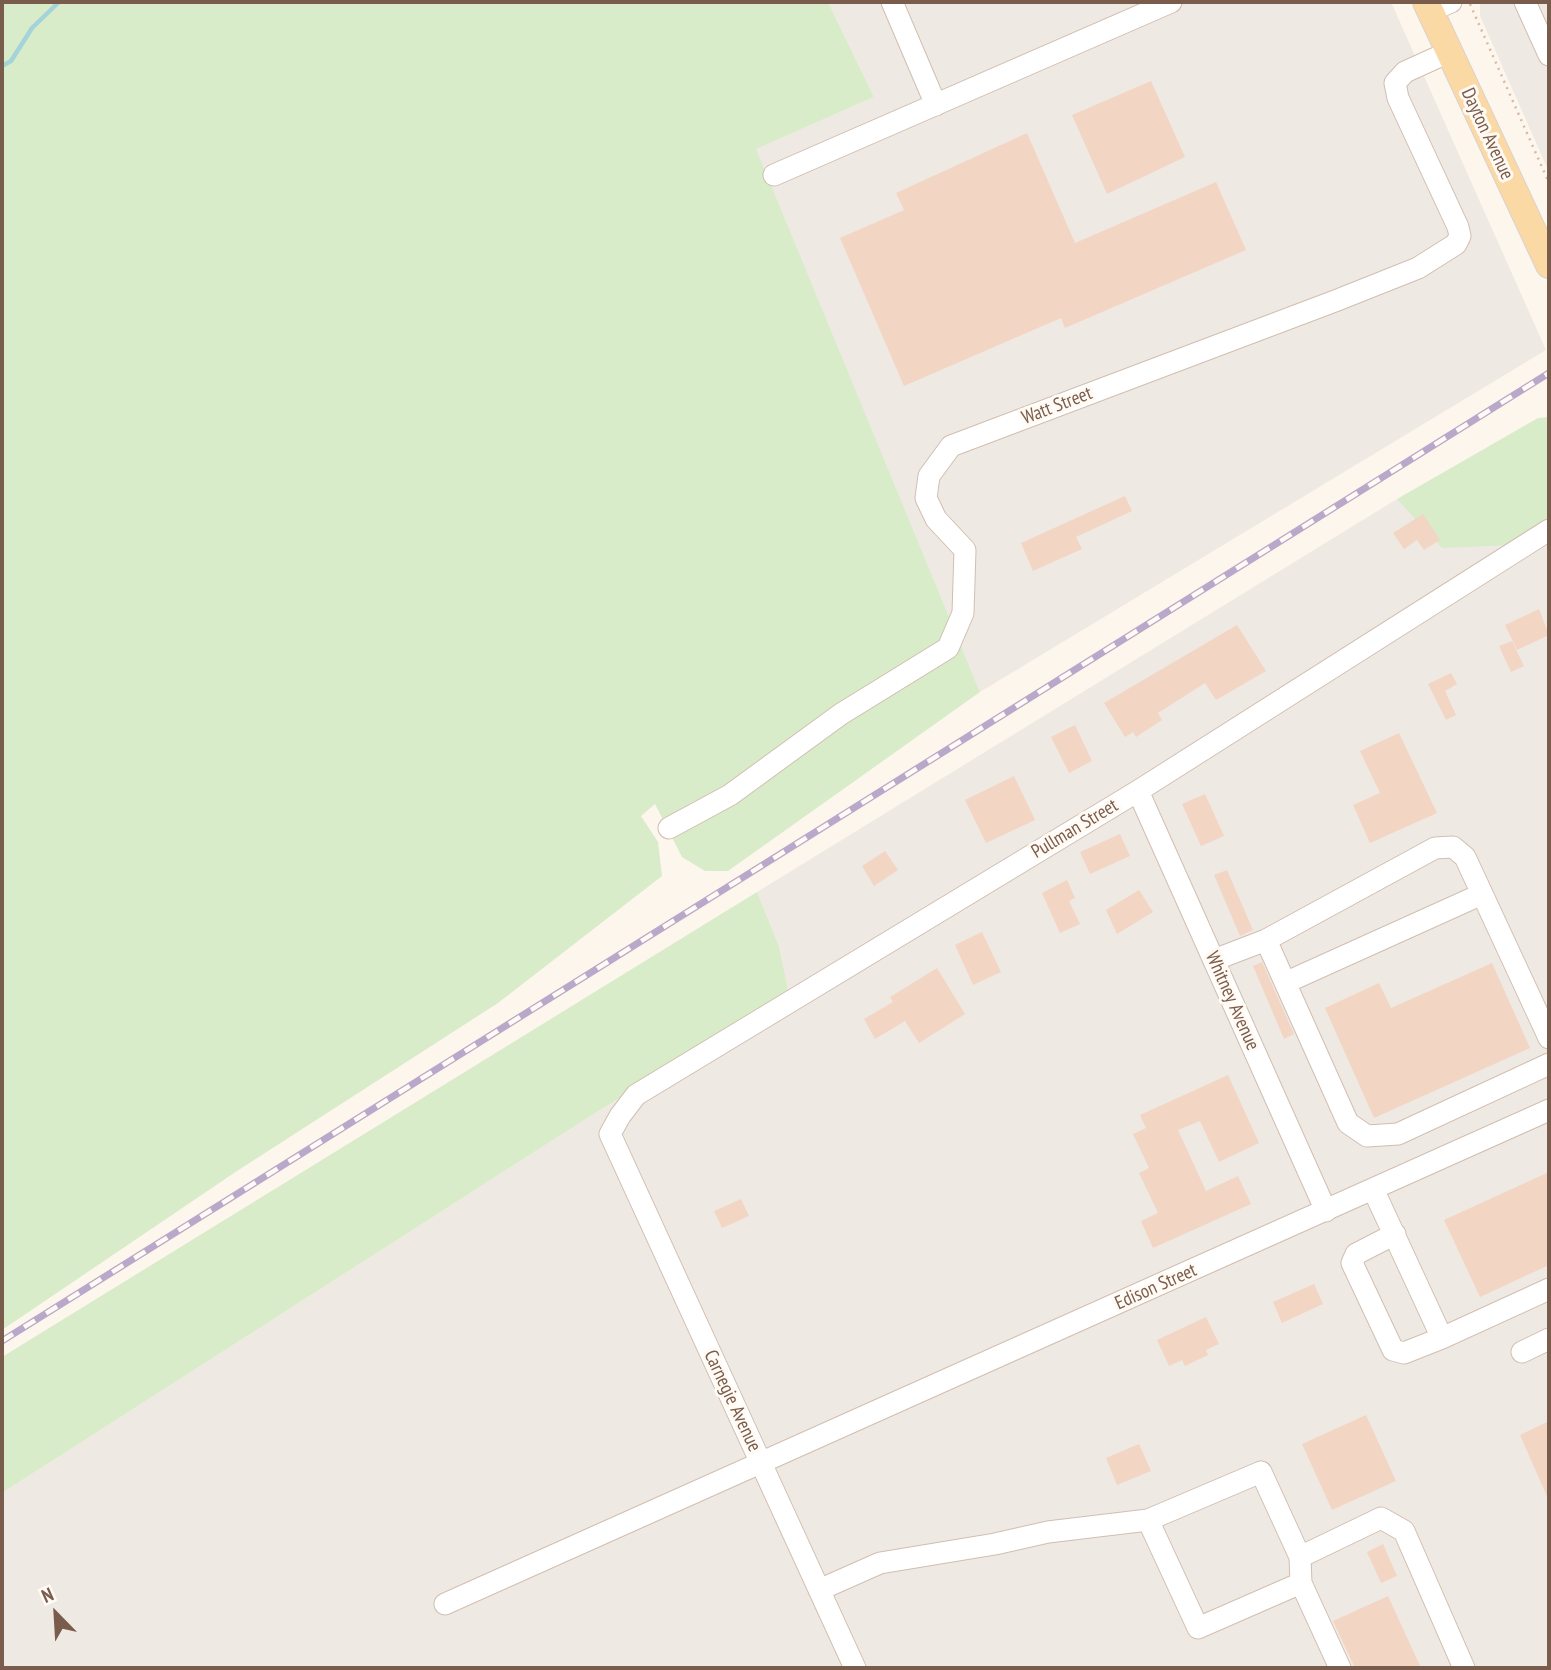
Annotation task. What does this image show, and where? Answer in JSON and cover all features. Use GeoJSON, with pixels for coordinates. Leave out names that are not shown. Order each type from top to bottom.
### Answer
{"type":"FeatureCollection","features":[{"type":"Feature","properties":{"kind":"main road","name":"Dayton Avenue"},"geometry":{"type":"LineString","coordinates":[[1436,5],[1449,52],[1549,265]]}},
{"type":"Feature","properties":{"kind":"street"},"geometry":{"type":"LineString","coordinates":[[892,2],[936,105]]}},
{"type":"Feature","properties":{"kind":"street"},"geometry":{"type":"LineString","coordinates":[[774,174],[1171,2]]}},
{"type":"Feature","properties":{"kind":"street"},"geometry":{"type":"LineString","coordinates":[[1525,2],[1549,55]]}},
{"type":"Feature","properties":{"kind":"street","name":"Watt Street"},"geometry":{"type":"LineString","coordinates":[[669,828],[730,795],[841,713],[948,648],[963,613],[965,550],[936,519],[926,498],[929,476],[951,446],[1335,302],[1418,268],[1456,244],[1460,236],[1458,228],[1398,98],[1395,83],[1405,72],[1449,52]]}},
{"type":"Feature","properties":{"kind":"street","name":"Pullman Street"},"geometry":{"type":"LineString","coordinates":[[610,1134],[636,1095],[1138,791],[1549,530]]}},
{"type":"Feature","properties":{"kind":"street","name":"Whitney Avenue"},"geometry":{"type":"LineString","coordinates":[[1138,791],[1326,1211]]}},
{"type":"Feature","properties":{"kind":"street"},"geometry":{"type":"LineString","coordinates":[[1214,960],[1266,940],[1435,848],[1453,847],[1465,857],[1549,1038]]}},
{"type":"Feature","properties":{"kind":"street"},"geometry":{"type":"LineString","coordinates":[[1287,982],[1482,894]]}},
{"type":"Feature","properties":{"kind":"street"},"geometry":{"type":"LineString","coordinates":[[1266,940],[1348,1123],[1367,1136],[1398,1134],[1549,1064]]}},
{"type":"Feature","properties":{"kind":"street","name":"Edison Street"},"geometry":{"type":"LineString","coordinates":[[445,1604],[1549,1110]]}},
{"type":"Feature","properties":{"kind":"street","name":"Carnegie Avenue"},"geometry":{"type":"LineString","coordinates":[[610,1134],[855,1668]]}},
{"type":"Feature","properties":{"kind":"street"},"geometry":{"type":"LineString","coordinates":[[1373,1189],[1442,1338]]}},
{"type":"Feature","properties":{"kind":"street"},"geometry":{"type":"LineString","coordinates":[[1395,1234],[1356,1254],[1352,1263],[1393,1350],[1404,1353],[1549,1289]]}},
{"type":"Feature","properties":{"kind":"street"},"geometry":{"type":"LineString","coordinates":[[1522,1352],[1549,1339]]}},
{"type":"Feature","properties":{"kind":"street"},"geometry":{"type":"LineString","coordinates":[[819,1590],[880,1563],[995,1544],[1048,1532],[1148,1520],[1261,1472],[1300,1557],[1301,1583],[1340,1668]]}},
{"type":"Feature","properties":{"kind":"street"},"geometry":{"type":"LineString","coordinates":[[1300,1557],[1381,1518],[1404,1531],[1465,1668]]}},
{"type":"Feature","properties":{"kind":"street"},"geometry":{"type":"LineString","coordinates":[[1148,1520],[1198,1628],[1301,1583]]}},
{"type":"Feature","properties":{"kind":"path"},"geometry":{"type":"LineString","coordinates":[[1469,2],[1549,183]]}},
{"type":"Feature","properties":{"kind":"shaded area"},"geometry":{"type":"Polygon","coordinates":[[[828,2],[1391,2],[1546,350],[980,692],[755,149],[874,97],[828,2]]]}},
{"type":"Feature","properties":{"kind":"shaded area"},"geometry":{"type":"Polygon","coordinates":[[[1480,2],[1549,2],[1549,172],[1480,16],[1480,2]]]}},
{"type":"Feature","properties":{"kind":"shaded area"},"geometry":{"type":"Polygon","coordinates":[[[1397,499],[1413,513],[1513,545],[1549,517],[1549,1668],[2,1668],[2,1493],[592,1115],[789,994],[779,946],[757,892],[1397,499]]]}},
{"type":"Feature","properties":{"kind":"green space"},"geometry":{"type":"Polygon","coordinates":[[[2,2],[828,2],[874,97],[756,149],[980,692],[728,871],[705,871],[682,857],[655,804],[641,816],[658,842],[662,876],[498,1003],[237,1171],[2,1330],[2,2]]]}},
{"type":"Feature","properties":{"kind":"green space"},"geometry":{"type":"Polygon","coordinates":[[[1549,417],[1549,517],[1513,545],[1442,548],[1397,499],[1538,418],[1549,417]]]}},
{"type":"Feature","properties":{"kind":"green space"},"geometry":{"type":"Polygon","coordinates":[[[757,892],[779,946],[789,994],[592,1115],[2,1493],[2,1357],[757,892]]]}},
{"type":"Feature","properties":{"kind":"building"},"geometry":{"type":"Polygon","coordinates":[[[1151,81],[1185,157],[1107,194],[1072,115],[1151,81]]]}},
{"type":"Feature","properties":{"kind":"building"},"geometry":{"type":"Polygon","coordinates":[[[1027,133],[1075,243],[1216,182],[1246,250],[1065,328],[1061,318],[904,386],[840,238],[904,210],[896,193],[1027,133]]]}},
{"type":"Feature","properties":{"kind":"building"},"geometry":{"type":"Polygon","coordinates":[[[1125,496],[1132,511],[1076,537],[1082,549],[1033,571],[1021,543],[1125,496]]]}},
{"type":"Feature","properties":{"kind":"building"},"geometry":{"type":"Polygon","coordinates":[[[1423,514],[1440,540],[1424,550],[1417,540],[1404,549],[1393,533],[1423,514]]]}},
{"type":"Feature","properties":{"kind":"building"},"geometry":{"type":"Polygon","coordinates":[[[1539,609],[1549,635],[1517,650],[1505,625],[1539,609]]]}},
{"type":"Feature","properties":{"kind":"building"},"geometry":{"type":"Polygon","coordinates":[[[1237,625],[1266,671],[1216,700],[1205,683],[1158,713],[1162,720],[1136,737],[1133,732],[1125,737],[1104,703],[1237,625]]]}},
{"type":"Feature","properties":{"kind":"building"},"geometry":{"type":"Polygon","coordinates":[[[1512,641],[1524,666],[1511,672],[1499,646],[1512,641]]]}},
{"type":"Feature","properties":{"kind":"building"},"geometry":{"type":"Polygon","coordinates":[[[1451,673],[1457,684],[1445,691],[1456,715],[1446,720],[1428,684],[1451,673]]]}},
{"type":"Feature","properties":{"kind":"building"},"geometry":{"type":"Polygon","coordinates":[[[1075,725],[1092,761],[1069,773],[1051,737],[1075,725]]]}},
{"type":"Feature","properties":{"kind":"building"},"geometry":{"type":"Polygon","coordinates":[[[1399,733],[1437,813],[1370,843],[1353,805],[1380,793],[1360,751],[1399,733]]]}},
{"type":"Feature","properties":{"kind":"building"},"geometry":{"type":"Polygon","coordinates":[[[1014,776],[1035,820],[986,843],[965,800],[1014,776]]]}},
{"type":"Feature","properties":{"kind":"building"},"geometry":{"type":"Polygon","coordinates":[[[1205,794],[1224,836],[1201,846],[1182,804],[1205,794]]]}},
{"type":"Feature","properties":{"kind":"building"},"geometry":{"type":"Polygon","coordinates":[[[1120,834],[1130,856],[1090,874],[1080,852],[1120,834]]]}},
{"type":"Feature","properties":{"kind":"building"},"geometry":{"type":"Polygon","coordinates":[[[885,851],[898,870],[874,886],[862,866],[885,851]]]}},
{"type":"Feature","properties":{"kind":"building"},"geometry":{"type":"Polygon","coordinates":[[[1227,870],[1253,930],[1240,936],[1214,875],[1227,870]]]}},
{"type":"Feature","properties":{"kind":"building"},"geometry":{"type":"Polygon","coordinates":[[[1067,880],[1075,898],[1069,901],[1080,924],[1060,933],[1042,893],[1067,880]]]}},
{"type":"Feature","properties":{"kind":"building"},"geometry":{"type":"Polygon","coordinates":[[[1139,890],[1153,912],[1117,934],[1106,910],[1139,890]]]}},
{"type":"Feature","properties":{"kind":"building"},"geometry":{"type":"Polygon","coordinates":[[[982,932],[1001,972],[973,985],[955,945],[982,932]]]}},
{"type":"Feature","properties":{"kind":"building"},"geometry":{"type":"Polygon","coordinates":[[[1262,962],[1294,1034],[1284,1039],[1253,966],[1262,962]]]}},
{"type":"Feature","properties":{"kind":"building"},"geometry":{"type":"Polygon","coordinates":[[[1492,963],[1530,1048],[1374,1118],[1325,1008],[1379,983],[1391,1008],[1492,963]]]}},
{"type":"Feature","properties":{"kind":"building"},"geometry":{"type":"Polygon","coordinates":[[[937,968],[965,1014],[919,1043],[905,1021],[875,1039],[864,1019],[893,1002],[890,997],[937,968]]]}},
{"type":"Feature","properties":{"kind":"building"},"geometry":{"type":"Polygon","coordinates":[[[1228,1075],[1259,1143],[1219,1162],[1200,1121],[1178,1130],[1206,1191],[1238,1176],[1251,1204],[1153,1248],[1141,1221],[1158,1213],[1139,1173],[1149,1168],[1133,1134],[1146,1128],[1140,1115],[1228,1075]]]}},
{"type":"Feature","properties":{"kind":"building"},"geometry":{"type":"Polygon","coordinates":[[[1549,1172],[1549,1265],[1480,1297],[1444,1220],[1549,1172]]]}},
{"type":"Feature","properties":{"kind":"building"},"geometry":{"type":"Polygon","coordinates":[[[741,1199],[749,1216],[722,1228],[714,1211],[741,1199]]]}},
{"type":"Feature","properties":{"kind":"building"},"geometry":{"type":"Polygon","coordinates":[[[1314,1284],[1323,1304],[1282,1323],[1273,1302],[1314,1284]]]}},
{"type":"Feature","properties":{"kind":"building"},"geometry":{"type":"Polygon","coordinates":[[[1206,1317],[1219,1344],[1206,1350],[1208,1355],[1185,1366],[1182,1360],[1169,1366],[1157,1340],[1206,1317]]]}},
{"type":"Feature","properties":{"kind":"building"},"geometry":{"type":"Polygon","coordinates":[[[1366,1415],[1396,1481],[1332,1510],[1302,1444],[1366,1415]]]}},
{"type":"Feature","properties":{"kind":"building"},"geometry":{"type":"Polygon","coordinates":[[[1549,1421],[1549,1501],[1520,1435],[1549,1421]]]}},
{"type":"Feature","properties":{"kind":"building"},"geometry":{"type":"Polygon","coordinates":[[[1139,1444],[1151,1471],[1117,1485],[1106,1458],[1139,1444]]]}},
{"type":"Feature","properties":{"kind":"building"},"geometry":{"type":"Polygon","coordinates":[[[1383,1544],[1397,1576],[1381,1583],[1367,1552],[1383,1544]]]}},
{"type":"Feature","properties":{"kind":"building"},"geometry":{"type":"Polygon","coordinates":[[[1388,1596],[1421,1668],[1355,1668],[1333,1621],[1388,1596]]]}},
{"type":"Feature","properties":{"kind":"waterway"},"geometry":{"type":"LineString","coordinates":[[2,66],[11,61],[32,28],[59,2]]}},
{"type":"Feature","properties":{"kind":"railway"},"geometry":{"type":"LineString","coordinates":[[2,1341],[1549,373]]}}]}
